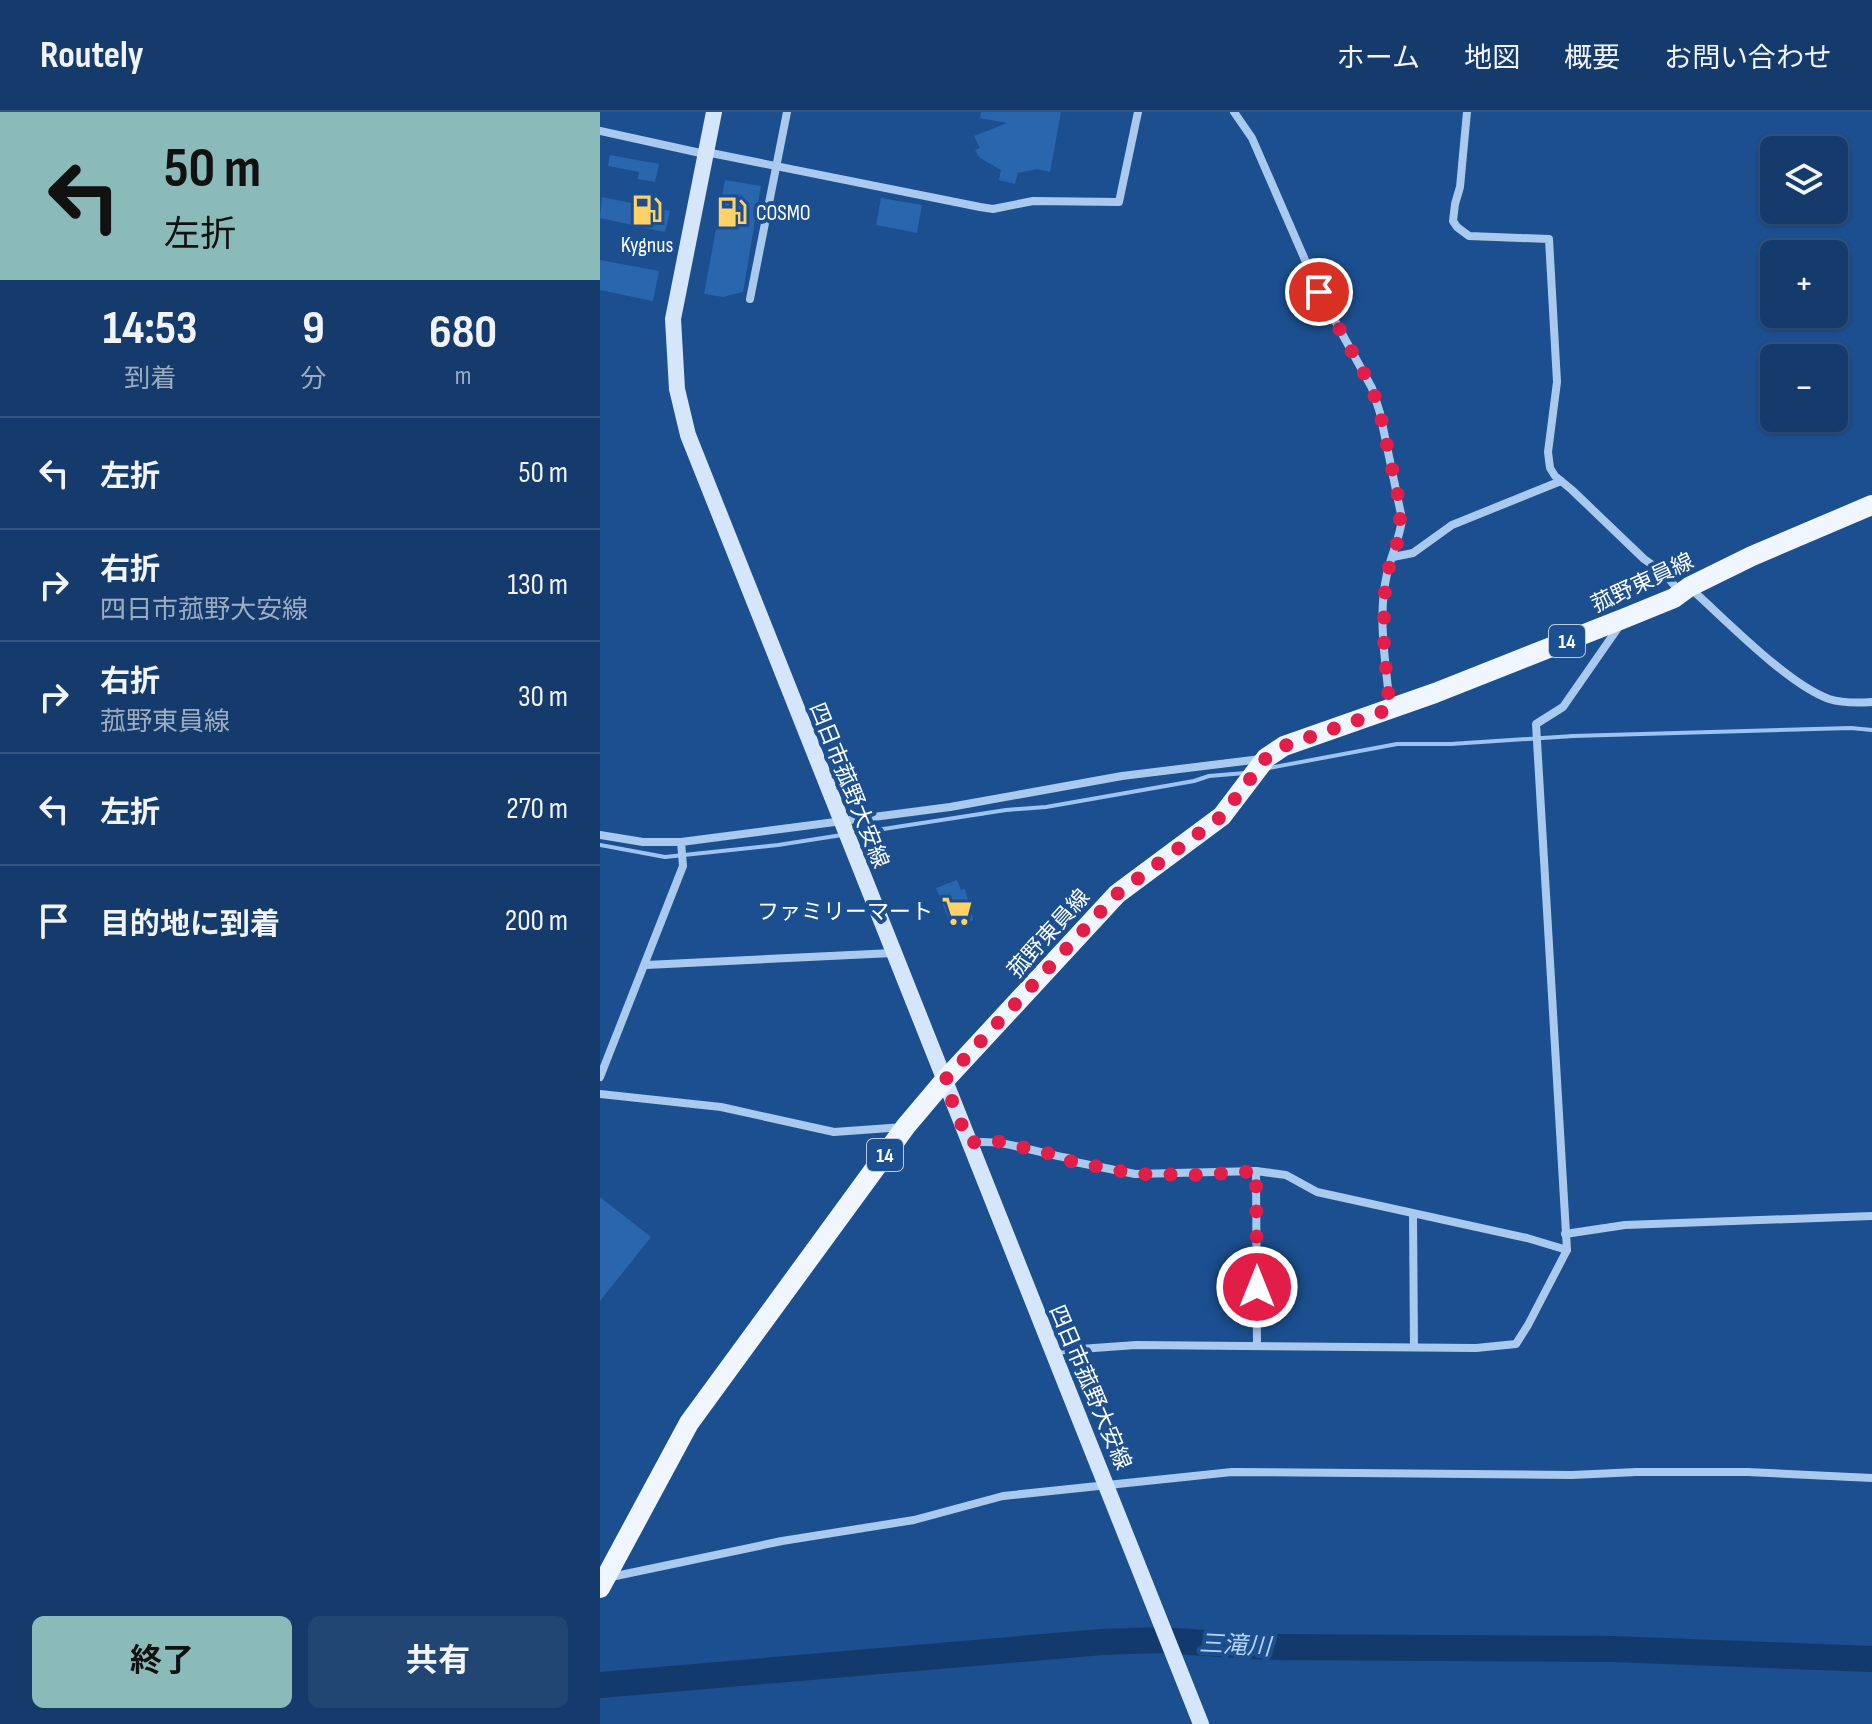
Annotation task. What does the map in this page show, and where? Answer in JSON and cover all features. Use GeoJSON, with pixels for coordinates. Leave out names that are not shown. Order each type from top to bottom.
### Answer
{"type":"FeatureCollection","features":[{"type":"Feature","properties":{"kind":"main road","name":"四日市菰野大安線"},"geometry":{"type":"LineString","coordinates":[[714,112],[673,319],[677,389],[688,435],[1201,1724]]}},
{"type":"Feature","properties":{"kind":"main road","name":"菰野東員線"},"geometry":{"type":"LineString","coordinates":[[602,1582],[689,1423],[906,1126],[1117,894],[1222,816],[1262,762],[1284,746],[1390,709],[1625,618],[1809,530],[1872,505]]}},
{"type":"Feature","properties":{"kind":"street"},"geometry":{"type":"LineString","coordinates":[[750,299],[787,112]]}},
{"type":"Feature","properties":{"kind":"street"},"geometry":{"type":"LineString","coordinates":[[600,131],[993,209],[1033,201],[1119,202],[1138,112]]}},
{"type":"Feature","properties":{"kind":"street"},"geometry":{"type":"LineString","coordinates":[[1234,112],[1252,138],[1319,292],[1376,400],[1402,519],[1387,574],[1384,600],[1384,650],[1390,709]]}},
{"type":"Feature","properties":{"kind":"street"},"geometry":{"type":"LineString","coordinates":[[1467,112],[1460,187],[1453,221],[1469,236],[1549,239],[1557,382],[1548,452],[1550,468],[1555,476],[1644,559],[1770,660],[1828,698],[1872,702]]}},
{"type":"Feature","properties":{"kind":"street"},"geometry":{"type":"LineString","coordinates":[[1393,557],[1413,553],[1452,525],[1561,481]]}},
{"type":"Feature","properties":{"kind":"street"},"geometry":{"type":"LineString","coordinates":[[1051,1351],[1136,1345],[1476,1348],[1516,1344],[1567,1250],[1536,724],[1563,707],[1625,618]]}},
{"type":"Feature","properties":{"kind":"street"},"geometry":{"type":"LineString","coordinates":[[600,835],[643,842],[682,843],[844,831],[950,807],[1122,776],[1262,762]]}},
{"type":"Feature","properties":{"kind":"street"},"geometry":{"type":"LineString","coordinates":[[600,1077],[683,866],[682,843]]}},
{"type":"Feature","properties":{"kind":"street"},"geometry":{"type":"LineString","coordinates":[[646,965],[893,953]]}},
{"type":"Feature","properties":{"kind":"street"},"geometry":{"type":"LineString","coordinates":[[600,1094],[721,1107],[834,1132],[906,1126]]}},
{"type":"Feature","properties":{"kind":"street"},"geometry":{"type":"LineString","coordinates":[[969,1143],[992,1140],[1135,1174],[1201,1175],[1256,1171],[1286,1175],[1317,1192],[1527,1238],[1567,1250]]}},
{"type":"Feature","properties":{"kind":"street"},"geometry":{"type":"LineString","coordinates":[[1256,1171],[1257,1345]]}},
{"type":"Feature","properties":{"kind":"street"},"geometry":{"type":"LineString","coordinates":[[1413,1214],[1414,1346]]}},
{"type":"Feature","properties":{"kind":"street"},"geometry":{"type":"LineString","coordinates":[[1565,1234],[1625,1225],[1872,1216]]}},
{"type":"Feature","properties":{"kind":"street"},"geometry":{"type":"LineString","coordinates":[[602,1582],[782,1541],[914,1520],[1003,1496],[1232,1472],[1557,1475],[1747,1472],[1872,1478]]}},
{"type":"Feature","properties":{"kind":"building"},"geometry":{"type":"Polygon","coordinates":[[[981,112],[1061,112],[1050,172],[1037,169],[1018,173],[1015,184],[999,180],[1001,170],[980,158],[975,150],[980,148],[974,136],[1007,123],[980,118],[981,112]]]}},
{"type":"Feature","properties":{"kind":"building"},"geometry":{"type":"Polygon","coordinates":[[[610,155],[659,164],[655,182],[638,179],[639,172],[608,166],[610,155]]]}},
{"type":"Feature","properties":{"kind":"building"},"geometry":{"type":"Polygon","coordinates":[[[725,180],[761,186],[743,292],[723,297],[704,294],[725,180]]]}},
{"type":"Feature","properties":{"kind":"building"},"geometry":{"type":"Polygon","coordinates":[[[602,197],[670,211],[665,232],[600,218],[602,197]]]}},
{"type":"Feature","properties":{"kind":"building"},"geometry":{"type":"Polygon","coordinates":[[[881,198],[922,205],[917,233],[876,225],[881,198]]]}},
{"type":"Feature","properties":{"kind":"building"},"geometry":{"type":"Polygon","coordinates":[[[600,260],[659,271],[653,301],[600,290],[600,260]]]}},
{"type":"Feature","properties":{"kind":"building","name":"ファミリーマート"},"geometry":{"type":"Polygon","coordinates":[[[957,880],[961,890],[965,889],[973,920],[952,928],[936,888],[957,880]]]}},
{"type":"Feature","properties":{"kind":"building"},"geometry":{"type":"Polygon","coordinates":[[[600,1197],[651,1237],[600,1301],[600,1197]]]}},
{"type":"Feature","properties":{"kind":"waterway"},"geometry":{"type":"LineString","coordinates":[[1269,768],[1397,744],[1451,744],[1573,736],[1851,728],[1872,730]]}},
{"type":"Feature","properties":{"kind":"waterway"},"geometry":{"type":"LineString","coordinates":[[851,834],[1006,810],[1046,807],[1209,776],[1245,773]]}},
{"type":"Feature","properties":{"kind":"waterway"},"geometry":{"type":"LineString","coordinates":[[600,845],[665,857],[842,835]]}},
{"type":"Feature","properties":{"kind":"waterway","name":"三滝川"},"geometry":{"type":"LineString","coordinates":[[600,1685],[1102,1642],[1159,1640],[1267,1647],[1613,1649],[1872,1659]]}},
{"type":"Feature","properties":{"kind":"place","name":"Kygnus"},"geometry":{"type":"Point","coordinates":[647,210]}},
{"type":"Feature","properties":{"kind":"place","name":"COSMO"},"geometry":{"type":"Point","coordinates":[732,212]}},
{"type":"Feature","properties":{"kind":"place","name":"ファミリーマート"},"geometry":{"type":"Point","coordinates":[957,911]}},
{"type":"Feature","properties":{"kind":"route"},"geometry":{"type":"LineString","coordinates":[[1257,1287],[1256,1171],[1201,1175],[1135,1174],[992,1140],[969,1143],[944,1081],[1117,894],[1222,816],[1266,758],[1284,746],[1390,709],[1384,650],[1384,600],[1387,574],[1400,534],[1400,505],[1372,388],[1319,292]]}}]}
